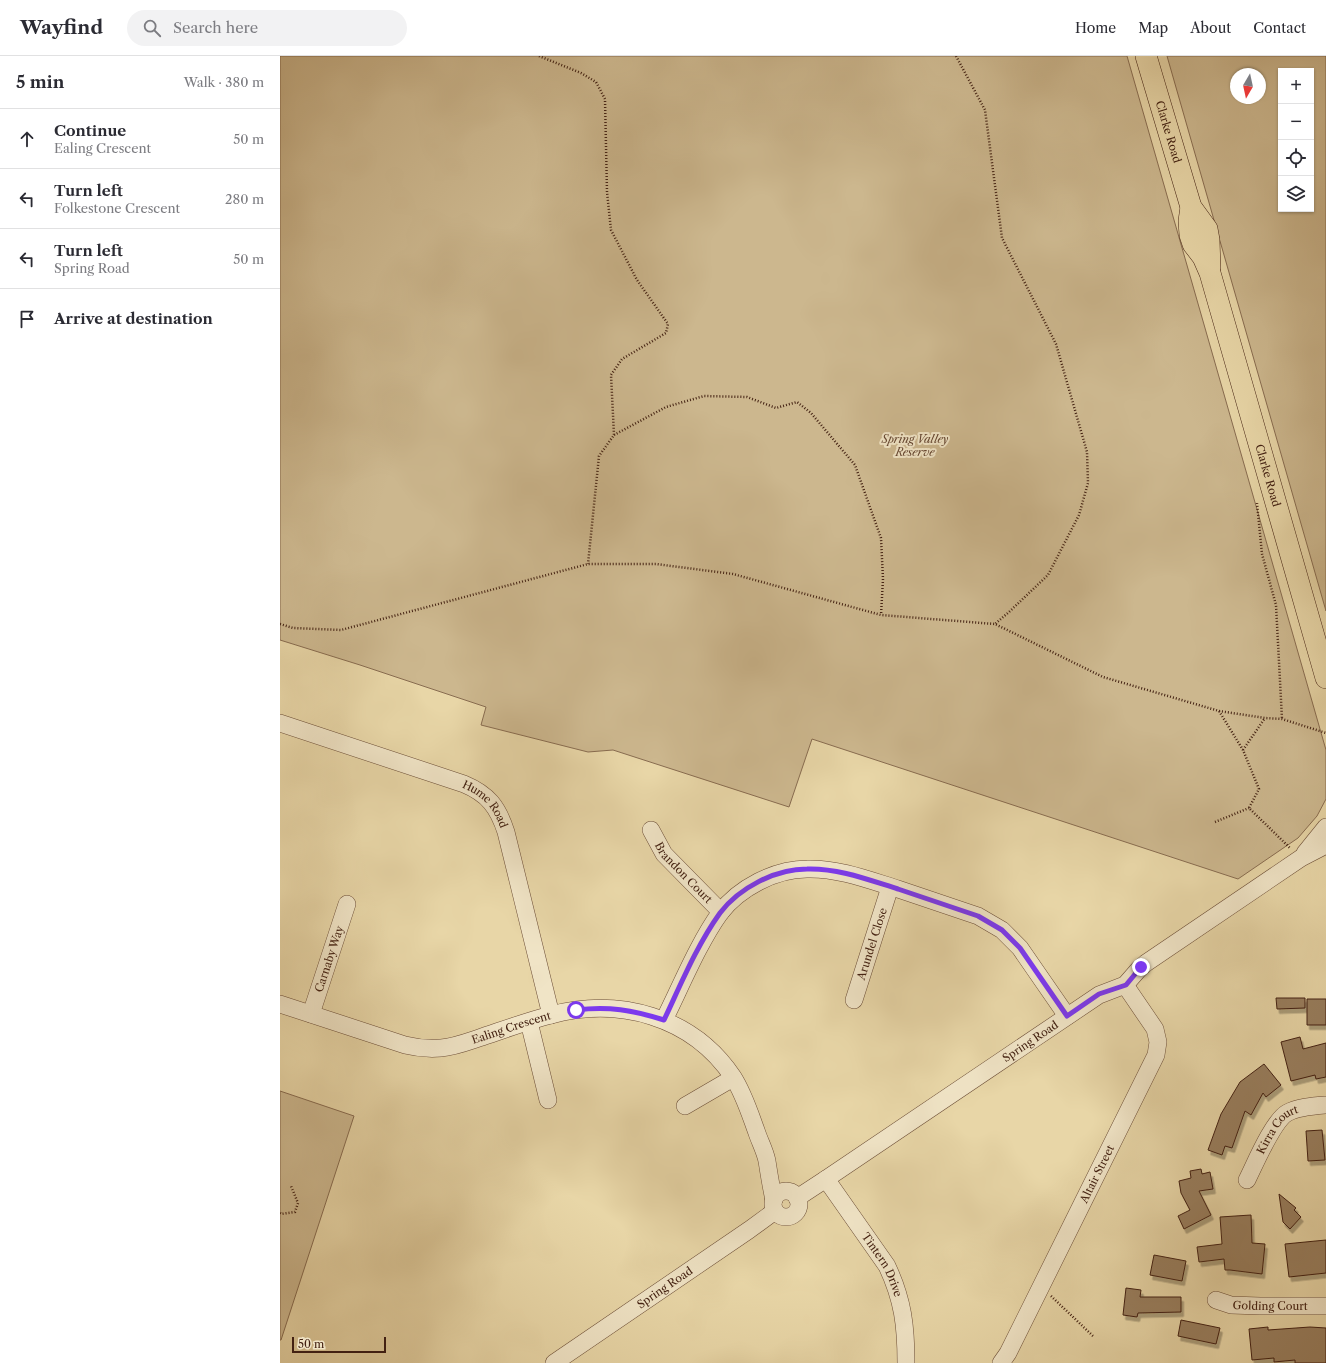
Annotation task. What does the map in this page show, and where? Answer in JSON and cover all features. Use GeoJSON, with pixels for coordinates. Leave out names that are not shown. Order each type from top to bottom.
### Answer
{"type":"FeatureCollection","features":[{"type":"Feature","properties":{"kind":"main road","name":"Clarke Road"},"geometry":{"type":"LineString","coordinates":[[1146,56],[1191,207],[1189,221],[1190,235],[1193,244],[1203,257],[1210,273],[1326,678]]}},
{"type":"Feature","properties":{"kind":"street","name":"Hume Road"},"geometry":{"type":"LineString","coordinates":[[280,723],[464,784],[474,788],[487,798],[498,812],[506,832],[551,1015]]}},
{"type":"Feature","properties":{"kind":"street"},"geometry":{"type":"LineString","coordinates":[[1301,858],[1326,828]]}},
{"type":"Feature","properties":{"kind":"street","name":"Brandon Court"},"geometry":{"type":"LineString","coordinates":[[651,830],[664,854],[721,912]]}},
{"type":"Feature","properties":{"kind":"street"},"geometry":{"type":"LineString","coordinates":[[1126,985],[1141,967],[1301,858],[1326,845]]}},
{"type":"Feature","properties":{"kind":"street"},"geometry":{"type":"LineString","coordinates":[[664,1020],[695,957],[721,912],[737,896],[773,875],[806,869],[825,870],[865,879],[978,916],[1002,930],[1020,948],[1067,1016]]}},
{"type":"Feature","properties":{"kind":"street","name":"Arundel Close"},"geometry":{"type":"LineString","coordinates":[[854,1000],[890,887]]}},
{"type":"Feature","properties":{"kind":"street","name":"Carnaby Way"},"geometry":{"type":"LineString","coordinates":[[311,1014],[347,904]]}},
{"type":"Feature","properties":{"kind":"street","name":"Spring Road"},"geometry":{"type":"LineString","coordinates":[[554,1363],[750,1230],[783,1200],[826,1179],[1099,994],[1126,985]]}},
{"type":"Feature","properties":{"kind":"street","name":"Altair Street"},"geometry":{"type":"LineString","coordinates":[[1001,1363],[1008,1353],[1156,1055],[1158,1042],[1155,1029],[1126,985]]}},
{"type":"Feature","properties":{"kind":"street","name":"Ealing Crescent"},"geometry":{"type":"LineString","coordinates":[[280,1004],[405,1046],[426,1049],[455,1046],[551,1015],[588,1008],[612,1008],[634,1011],[664,1020],[701,1042],[714,1054],[733,1078],[743,1096],[766,1160],[783,1200]]}},
{"type":"Feature","properties":{"kind":"street"},"geometry":{"type":"LineString","coordinates":[[529,1022],[548,1100]]}},
{"type":"Feature","properties":{"kind":"street"},"geometry":{"type":"LineString","coordinates":[[685,1106],[733,1078]]}},
{"type":"Feature","properties":{"kind":"street","name":"Kirra Court"},"geometry":{"type":"LineString","coordinates":[[1247,1180],[1281,1118],[1298,1109],[1326,1104]]}},
{"type":"Feature","properties":{"kind":"street","name":"Tintern Drive"},"geometry":{"type":"LineString","coordinates":[[826,1179],[887,1266],[893,1279],[900,1297],[904,1317],[906,1363]]}},
{"type":"Feature","properties":{"kind":"street","name":"Golding Court"},"geometry":{"type":"LineString","coordinates":[[1216,1300],[1231,1305],[1326,1306]]}},
{"type":"Feature","properties":{"kind":"path"},"geometry":{"type":"LineString","coordinates":[[539,56],[581,73],[596,82],[605,99],[607,192],[611,230],[637,280],[668,324],[666,333],[622,359],[611,375],[614,435]]}},
{"type":"Feature","properties":{"kind":"path"},"geometry":{"type":"LineString","coordinates":[[956,56],[985,110],[1002,238],[1056,344],[1087,452],[1088,483],[1079,515],[1048,575],[995,624]]}},
{"type":"Feature","properties":{"kind":"path"},"geometry":{"type":"LineString","coordinates":[[588,564],[598,456],[614,435],[666,407],[704,396],[747,397],[776,408],[797,402],[811,413],[855,465],[881,538],[881,616]]}},
{"type":"Feature","properties":{"kind":"path"},"geometry":{"type":"LineString","coordinates":[[1255,497],[1258,504],[1262,554],[1276,605],[1282,719]]}},
{"type":"Feature","properties":{"kind":"path"},"geometry":{"type":"LineString","coordinates":[[280,624],[293,628],[341,630],[588,564],[656,564],[734,574],[881,616],[995,624],[1103,677],[1219,711],[1282,719],[1326,733]]}},
{"type":"Feature","properties":{"kind":"path"},"geometry":{"type":"LineString","coordinates":[[1215,822],[1249,808],[1259,789],[1244,750],[1219,711]]}},
{"type":"Feature","properties":{"kind":"path"},"geometry":{"type":"LineString","coordinates":[[1244,750],[1265,718]]}},
{"type":"Feature","properties":{"kind":"path"},"geometry":{"type":"LineString","coordinates":[[1249,808],[1301,858]]}},
{"type":"Feature","properties":{"kind":"path"},"geometry":{"type":"LineString","coordinates":[[280,1213],[295,1212],[298,1203],[292,1186]]}},
{"type":"Feature","properties":{"kind":"path"},"geometry":{"type":"LineString","coordinates":[[1041,1287],[1094,1337]]}},
{"type":"Feature","properties":{"kind":"green space","name":"Spring Valley Reserve"},"geometry":{"type":"Polygon","coordinates":[[[280,56],[1127,56],[1326,750],[1326,799],[1317,816],[1298,838],[1238,879],[812,739],[789,807],[613,750],[588,752],[481,725],[486,707],[280,640],[280,56]]]}},
{"type":"Feature","properties":{"kind":"green space"},"geometry":{"type":"Polygon","coordinates":[[[1167,56],[1326,56],[1326,611],[1167,56]]]}},
{"type":"Feature","properties":{"kind":"green space"},"geometry":{"type":"Polygon","coordinates":[[[280,1091],[354,1116],[281,1340],[280,1340],[280,1091]]]}},
{"type":"Feature","properties":{"kind":"building"},"geometry":{"type":"Polygon","coordinates":[[[1276,998],[1305,998],[1305,1008],[1277,1009],[1276,998]]]}},
{"type":"Feature","properties":{"kind":"building"},"geometry":{"type":"Polygon","coordinates":[[[1307,999],[1326,999],[1326,1025],[1307,1025],[1307,999]]]}},
{"type":"Feature","properties":{"kind":"building"},"geometry":{"type":"Polygon","coordinates":[[[1300,1037],[1303,1049],[1326,1043],[1326,1077],[1316,1079],[1315,1075],[1291,1081],[1281,1042],[1300,1037]]]}},
{"type":"Feature","properties":{"kind":"building"},"geometry":{"type":"Polygon","coordinates":[[[1264,1064],[1281,1085],[1266,1097],[1263,1093],[1251,1115],[1245,1111],[1232,1148],[1225,1146],[1222,1155],[1208,1150],[1221,1114],[1240,1082],[1264,1064]]]}},
{"type":"Feature","properties":{"kind":"building"},"geometry":{"type":"Polygon","coordinates":[[[1322,1130],[1325,1160],[1308,1161],[1306,1131],[1322,1130]]]}},
{"type":"Feature","properties":{"kind":"building"},"geometry":{"type":"Polygon","coordinates":[[[1201,1169],[1202,1174],[1210,1172],[1213,1189],[1199,1191],[1211,1215],[1184,1229],[1178,1216],[1190,1210],[1181,1193],[1179,1181],[1191,1178],[1190,1171],[1201,1169]]]}},
{"type":"Feature","properties":{"kind":"building"},"geometry":{"type":"Polygon","coordinates":[[[1279,1194],[1296,1208],[1294,1210],[1301,1217],[1290,1229],[1283,1222],[1279,1194]]]}},
{"type":"Feature","properties":{"kind":"building"},"geometry":{"type":"Polygon","coordinates":[[[1251,1215],[1252,1243],[1265,1244],[1262,1274],[1225,1270],[1224,1259],[1199,1262],[1197,1247],[1222,1244],[1220,1217],[1251,1215]]]}},
{"type":"Feature","properties":{"kind":"building"},"geometry":{"type":"Polygon","coordinates":[[[1326,1240],[1326,1273],[1289,1277],[1285,1244],[1326,1240]]]}},
{"type":"Feature","properties":{"kind":"building"},"geometry":{"type":"Polygon","coordinates":[[[1154,1255],[1186,1261],[1182,1281],[1150,1275],[1154,1255]]]}},
{"type":"Feature","properties":{"kind":"building"},"geometry":{"type":"Polygon","coordinates":[[[1126,1288],[1141,1290],[1140,1297],[1181,1297],[1181,1312],[1138,1313],[1137,1317],[1123,1315],[1126,1288]]]}},
{"type":"Feature","properties":{"kind":"building"},"geometry":{"type":"Polygon","coordinates":[[[1181,1320],[1220,1328],[1216,1344],[1178,1336],[1181,1320]]]}},
{"type":"Feature","properties":{"kind":"building"},"geometry":{"type":"Polygon","coordinates":[[[1268,1327],[1268,1330],[1310,1327],[1326,1328],[1326,1363],[1295,1363],[1295,1360],[1274,1362],[1274,1358],[1252,1360],[1249,1329],[1268,1327]]]}},
{"type":"Feature","properties":{"kind":"route"},"geometry":{"type":"LineString","coordinates":[[576,1010],[588,1008],[624,1009],[664,1020],[710,929],[728,904],[737,896],[757,883],[773,875],[806,869],[825,870],[865,879],[978,916],[991,923],[1002,930],[1020,948],[1067,1016],[1099,994],[1126,985],[1141,967]]}}]}
